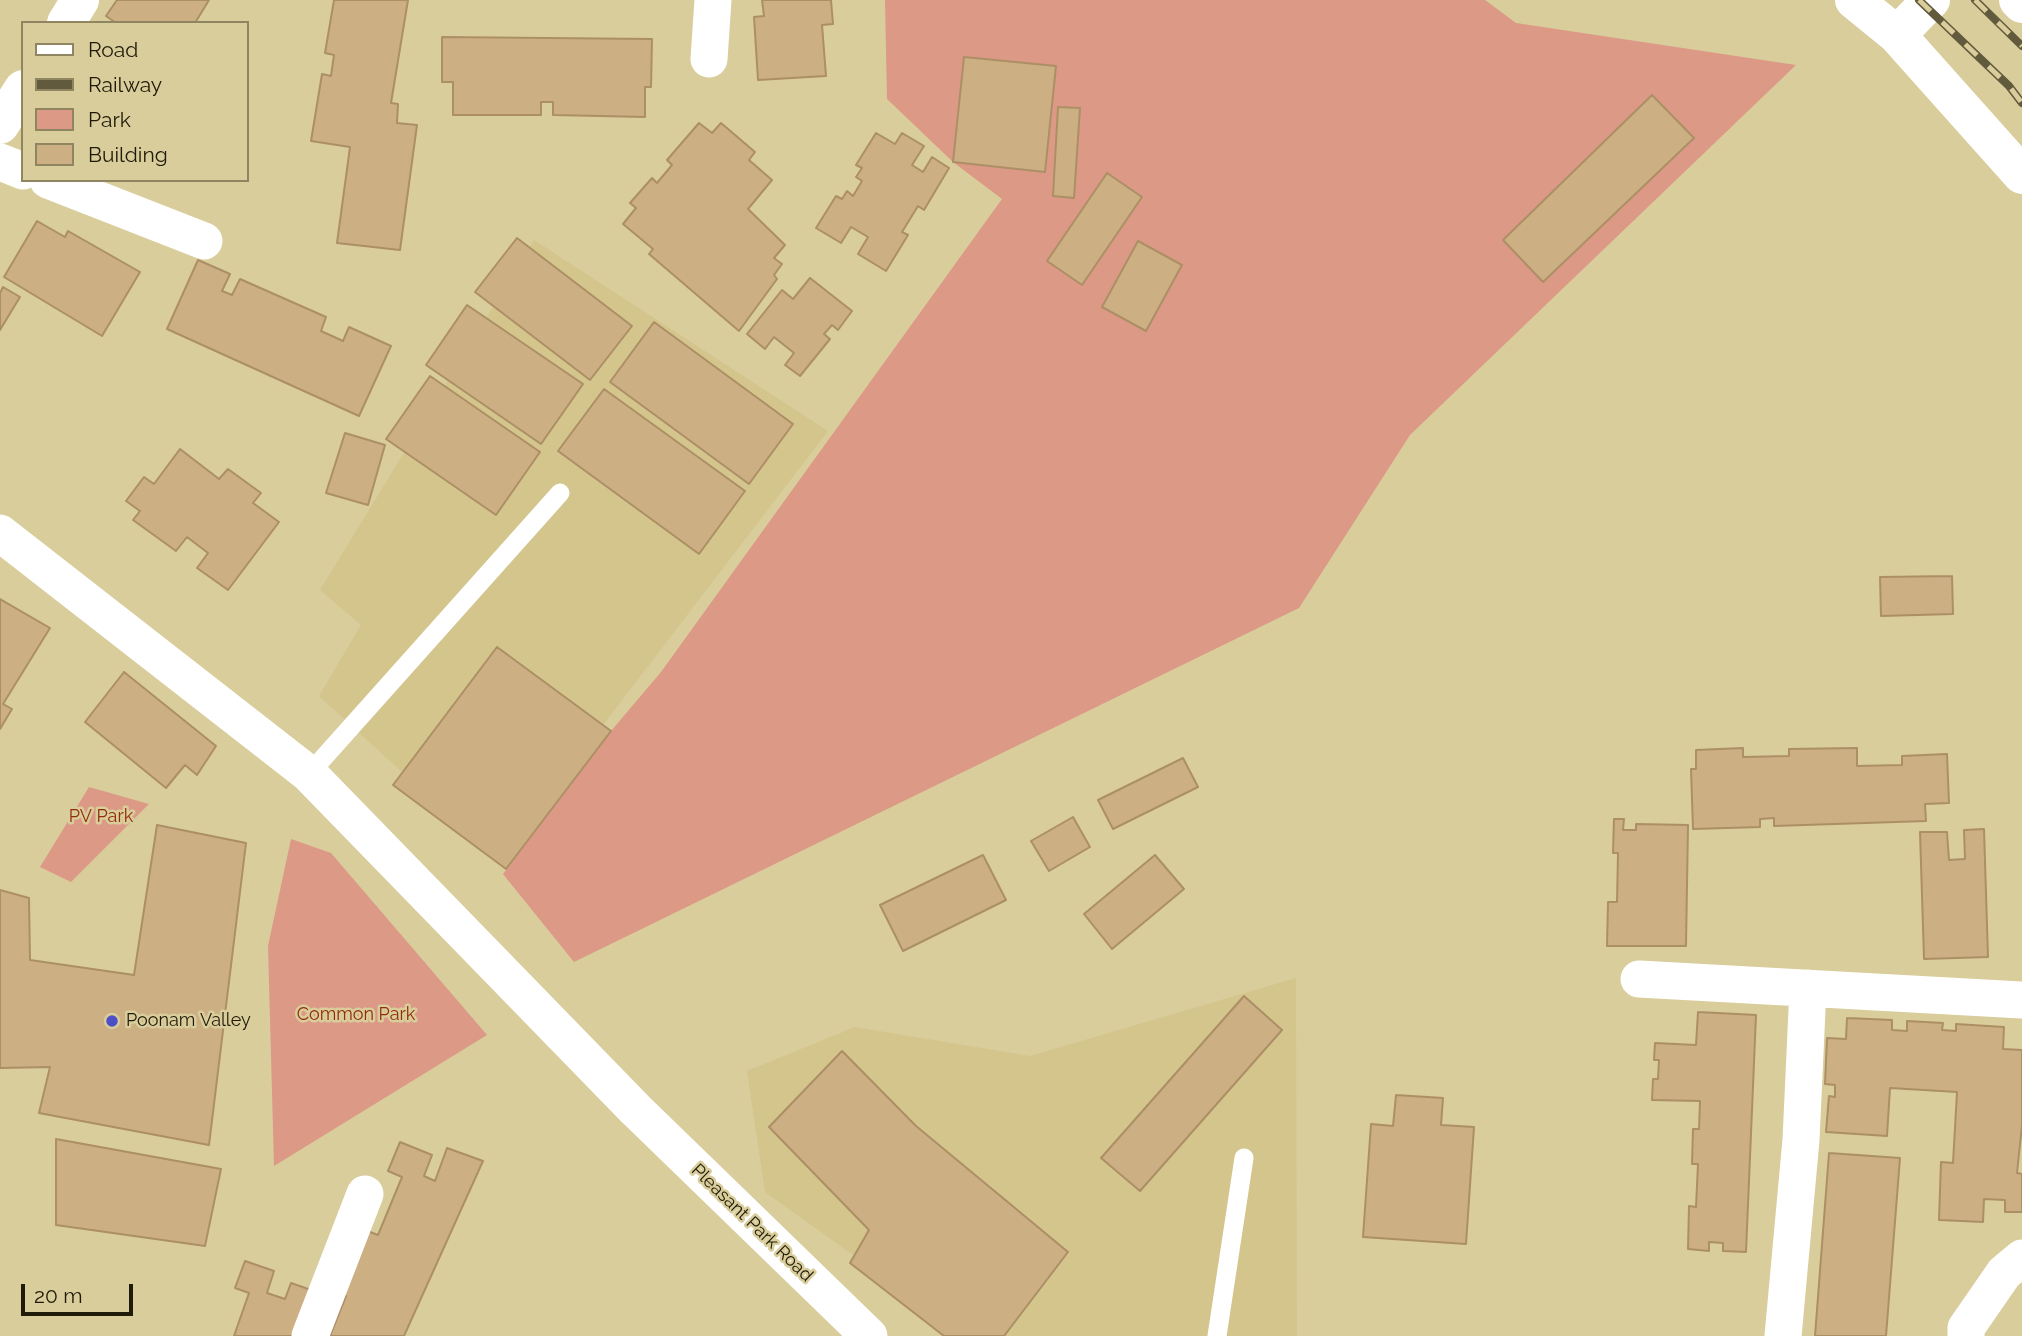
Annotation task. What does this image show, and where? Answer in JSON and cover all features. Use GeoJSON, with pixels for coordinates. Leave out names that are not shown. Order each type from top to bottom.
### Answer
{"type":"FeatureCollection","features":[{"type":"Feature","properties":{"kind":"main road"},"geometry":{"type":"LineString","coordinates":[[67,21],[80,0]]}},
{"type":"Feature","properties":{"kind":"main road"},"geometry":{"type":"LineString","coordinates":[[1854,0],[1897,35],[2022,175]]}},
{"type":"Feature","properties":{"kind":"main road"},"geometry":{"type":"LineString","coordinates":[[1897,35],[1931,0]]}},
{"type":"Feature","properties":{"kind":"main road"},"geometry":{"type":"LineString","coordinates":[[2018,0],[2022,4]]}},
{"type":"Feature","properties":{"kind":"main road"},"geometry":{"type":"LineString","coordinates":[[0,125],[21,92]]}},
{"type":"Feature","properties":{"kind":"street"},"geometry":{"type":"LineString","coordinates":[[709,59],[713,0]]}},
{"type":"Feature","properties":{"kind":"street"},"geometry":{"type":"LineString","coordinates":[[0,162],[21,170]]}},
{"type":"Feature","properties":{"kind":"street"},"geometry":{"type":"LineString","coordinates":[[53,182],[204,242]]}},
{"type":"Feature","properties":{"kind":"street","name":"Pleasant Park Road"},"geometry":{"type":"LineString","coordinates":[[0,533],[309,774],[635,1110],[869,1336]]}},
{"type":"Feature","properties":{"kind":"street"},"geometry":{"type":"LineString","coordinates":[[1639,979],[2022,1000]]}},
{"type":"Feature","properties":{"kind":"street"},"geometry":{"type":"LineString","coordinates":[[1783,1336],[1801,1140],[1808,988]]}},
{"type":"Feature","properties":{"kind":"street"},"geometry":{"type":"LineString","coordinates":[[310,1336],[365,1194]]}},
{"type":"Feature","properties":{"kind":"street"},"geometry":{"type":"LineString","coordinates":[[1966,1336],[1966,1328],[2004,1273],[2022,1258]]}},
{"type":"Feature","properties":{"kind":"lane"},"geometry":{"type":"LineString","coordinates":[[309,774],[560,493]]}},
{"type":"Feature","properties":{"kind":"lane"},"geometry":{"type":"LineString","coordinates":[[1217,1336],[1244,1158]]}},
{"type":"Feature","properties":{"kind":"shaded area"},"geometry":{"type":"Polygon","coordinates":[[[534,240],[828,431],[499,861],[319,696],[361,625],[320,590],[534,240]]]}},
{"type":"Feature","properties":{"kind":"shaded area"},"geometry":{"type":"Polygon","coordinates":[[[1296,978],[1297,1336],[966,1336],[765,1192],[747,1071],[855,1027],[1030,1056],[1296,978]]]}},
{"type":"Feature","properties":{"kind":"green space"},"geometry":{"type":"Polygon","coordinates":[[[885,0],[1485,0],[1516,23],[1796,65],[1410,435],[1299,608],[574,962],[503,874],[611,731],[661,672],[1002,199],[953,162],[887,99],[885,0]]]}},
{"type":"Feature","properties":{"kind":"green space","name":"PV Park"},"geometry":{"type":"Polygon","coordinates":[[[89,787],[149,804],[71,882],[40,867],[89,787]]]}},
{"type":"Feature","properties":{"kind":"green space","name":"Common Park"},"geometry":{"type":"Polygon","coordinates":[[[291,839],[331,853],[487,1035],[274,1166],[268,946],[291,839]]]}},
{"type":"Feature","properties":{"kind":"building"},"geometry":{"type":"Polygon","coordinates":[[[117,0],[209,0],[196,21],[113,21],[106,16],[117,0]]]}},
{"type":"Feature","properties":{"kind":"building"},"geometry":{"type":"Polygon","coordinates":[[[334,0],[408,0],[391,103],[398,104],[397,123],[417,125],[400,250],[337,243],[350,147],[311,141],[322,74],[331,76],[334,55],[325,53],[334,0]]]}},
{"type":"Feature","properties":{"kind":"building"},"geometry":{"type":"Polygon","coordinates":[[[762,0],[831,0],[833,24],[822,25],[826,76],[758,80],[754,17],[764,16],[762,0]]]}},
{"type":"Feature","properties":{"kind":"building"},"geometry":{"type":"Polygon","coordinates":[[[442,37],[652,39],[651,87],[645,87],[645,117],[553,115],[553,102],[541,102],[541,115],[453,115],[453,82],[442,82],[442,37]]]}},
{"type":"Feature","properties":{"kind":"building"},"geometry":{"type":"Polygon","coordinates":[[[964,57],[1056,66],[1045,172],[953,162],[964,57]]]}},
{"type":"Feature","properties":{"kind":"building"},"geometry":{"type":"Polygon","coordinates":[[[1652,95],[1694,138],[1543,282],[1503,240],[1652,95]]]}},
{"type":"Feature","properties":{"kind":"building"},"geometry":{"type":"Polygon","coordinates":[[[1058,107],[1080,108],[1074,198],[1053,196],[1058,107]]]}},
{"type":"Feature","properties":{"kind":"building"},"geometry":{"type":"Polygon","coordinates":[[[699,123],[712,133],[721,123],[755,152],[749,160],[772,180],[748,209],[785,245],[774,258],[782,264],[774,275],[777,279],[739,331],[649,254],[653,249],[623,224],[636,208],[630,203],[652,178],[657,183],[672,165],[667,160],[699,123]]]}},
{"type":"Feature","properties":{"kind":"building"},"geometry":{"type":"Polygon","coordinates":[[[876,133],[895,144],[902,133],[924,146],[912,165],[923,172],[932,157],[949,168],[924,210],[918,206],[902,232],[908,235],[886,271],[858,254],[868,237],[851,227],[841,243],[816,228],[836,196],[842,199],[847,191],[853,196],[862,181],[856,177],[862,168],[856,165],[876,133]]]}},
{"type":"Feature","properties":{"kind":"building"},"geometry":{"type":"Polygon","coordinates":[[[1107,173],[1142,197],[1082,285],[1047,261],[1107,173]]]}},
{"type":"Feature","properties":{"kind":"building"},"geometry":{"type":"Polygon","coordinates":[[[37,221],[65,237],[68,231],[140,272],[102,336],[4,277],[37,221]]]}},
{"type":"Feature","properties":{"kind":"building"},"geometry":{"type":"Polygon","coordinates":[[[517,238],[632,326],[590,380],[475,292],[517,238]]]}},
{"type":"Feature","properties":{"kind":"building"},"geometry":{"type":"Polygon","coordinates":[[[1138,241],[1182,265],[1146,331],[1102,307],[1138,241]]]}},
{"type":"Feature","properties":{"kind":"building"},"geometry":{"type":"Polygon","coordinates":[[[198,260],[230,274],[222,291],[232,295],[240,279],[326,317],[321,331],[343,341],[349,327],[391,346],[359,416],[167,329],[198,260]]]}},
{"type":"Feature","properties":{"kind":"building"},"geometry":{"type":"Polygon","coordinates":[[[810,278],[852,311],[838,330],[832,325],[824,334],[830,339],[800,376],[785,365],[794,353],[774,337],[765,349],[747,334],[782,290],[793,299],[810,278]]]}},
{"type":"Feature","properties":{"kind":"building"},"geometry":{"type":"Polygon","coordinates":[[[3,287],[20,297],[0,330],[0,293],[3,287]]]}},
{"type":"Feature","properties":{"kind":"building"},"geometry":{"type":"Polygon","coordinates":[[[467,305],[583,384],[541,444],[426,365],[467,305]]]}},
{"type":"Feature","properties":{"kind":"building"},"geometry":{"type":"Polygon","coordinates":[[[654,322],[793,424],[749,484],[610,382],[654,322]]]}},
{"type":"Feature","properties":{"kind":"building"},"geometry":{"type":"Polygon","coordinates":[[[430,376],[540,452],[496,515],[386,439],[430,376]]]}},
{"type":"Feature","properties":{"kind":"building"},"geometry":{"type":"Polygon","coordinates":[[[604,389],[745,491],[699,554],[558,451],[604,389]]]}},
{"type":"Feature","properties":{"kind":"building"},"geometry":{"type":"Polygon","coordinates":[[[345,433],[385,445],[368,505],[326,493],[345,433]]]}},
{"type":"Feature","properties":{"kind":"building"},"geometry":{"type":"Polygon","coordinates":[[[180,449],[219,479],[228,469],[261,493],[253,503],[279,522],[228,590],[197,568],[208,553],[187,537],[176,551],[133,520],[140,511],[126,501],[144,477],[154,484],[180,449]]]}},
{"type":"Feature","properties":{"kind":"building"},"geometry":{"type":"Polygon","coordinates":[[[1952,576],[1953,614],[1881,616],[1880,577],[1952,576]]]}},
{"type":"Feature","properties":{"kind":"building"},"geometry":{"type":"Polygon","coordinates":[[[0,599],[50,628],[3,704],[12,709],[0,729],[0,599]]]}},
{"type":"Feature","properties":{"kind":"building"},"geometry":{"type":"Polygon","coordinates":[[[497,647],[611,731],[506,869],[393,785],[497,647]]]}},
{"type":"Feature","properties":{"kind":"building"},"geometry":{"type":"Polygon","coordinates":[[[124,672],[216,746],[197,775],[185,765],[166,788],[85,722],[124,672]]]}},
{"type":"Feature","properties":{"kind":"building"},"geometry":{"type":"Polygon","coordinates":[[[1743,748],[1743,757],[1789,756],[1789,749],[1857,748],[1857,766],[1902,765],[1902,756],[1947,754],[1949,803],[1925,804],[1926,821],[1774,826],[1774,818],[1760,819],[1760,827],[1693,829],[1691,769],[1696,769],[1696,750],[1743,748]]]}},
{"type":"Feature","properties":{"kind":"building"},"geometry":{"type":"Polygon","coordinates":[[[1183,758],[1198,787],[1113,829],[1098,800],[1183,758]]]}},
{"type":"Feature","properties":{"kind":"building"},"geometry":{"type":"Polygon","coordinates":[[[1073,817],[1090,847],[1049,871],[1031,841],[1073,817]]]}},
{"type":"Feature","properties":{"kind":"building"},"geometry":{"type":"Polygon","coordinates":[[[1614,819],[1624,819],[1623,830],[1636,830],[1636,824],[1688,825],[1686,946],[1607,946],[1608,902],[1617,902],[1618,853],[1613,853],[1614,819]]]}},
{"type":"Feature","properties":{"kind":"building","name":"Poonam Valley"},"geometry":{"type":"Polygon","coordinates":[[[157,825],[246,843],[209,1145],[39,1113],[50,1067],[0,1068],[0,890],[29,898],[30,960],[134,975],[157,825]]]}},
{"type":"Feature","properties":{"kind":"building"},"geometry":{"type":"Polygon","coordinates":[[[1984,829],[1988,957],[1924,959],[1920,832],[1947,832],[1949,860],[1965,859],[1964,830],[1984,829]]]}},
{"type":"Feature","properties":{"kind":"building"},"geometry":{"type":"Polygon","coordinates":[[[983,855],[1006,900],[903,951],[880,905],[983,855]]]}},
{"type":"Feature","properties":{"kind":"building"},"geometry":{"type":"Polygon","coordinates":[[[1155,855],[1184,889],[1112,949],[1084,914],[1155,855]]]}},
{"type":"Feature","properties":{"kind":"building"},"geometry":{"type":"Polygon","coordinates":[[[1244,996],[1282,1030],[1140,1191],[1101,1158],[1244,996]]]}},
{"type":"Feature","properties":{"kind":"building"},"geometry":{"type":"Polygon","coordinates":[[[1698,1012],[1756,1015],[1746,1252],[1723,1251],[1723,1243],[1709,1242],[1709,1251],[1688,1249],[1689,1206],[1696,1207],[1698,1164],[1692,1164],[1693,1129],[1699,1129],[1700,1101],[1652,1100],[1653,1079],[1658,1079],[1659,1060],[1654,1060],[1655,1043],[1696,1045],[1698,1012]]]}},
{"type":"Feature","properties":{"kind":"building"},"geometry":{"type":"Polygon","coordinates":[[[1847,1018],[1892,1020],[1892,1030],[1907,1031],[1907,1021],[1943,1023],[1942,1030],[1956,1031],[1956,1024],[2004,1027],[2003,1049],[2022,1050],[2022,1125],[2017,1173],[2022,1174],[2022,1212],[2005,1212],[2005,1200],[1984,1199],[1983,1222],[1939,1220],[1941,1162],[1953,1163],[1957,1092],[1890,1088],[1887,1136],[1826,1132],[1829,1096],[1835,1097],[1835,1085],[1825,1084],[1827,1038],[1846,1039],[1847,1018]]]}},
{"type":"Feature","properties":{"kind":"building"},"geometry":{"type":"Polygon","coordinates":[[[842,1051],[916,1126],[1068,1252],[1004,1336],[944,1336],[850,1263],[869,1230],[769,1127],[842,1051]]]}},
{"type":"Feature","properties":{"kind":"building"},"geometry":{"type":"Polygon","coordinates":[[[1396,1095],[1443,1098],[1441,1125],[1474,1127],[1466,1244],[1363,1237],[1371,1124],[1393,1126],[1396,1095]]]}},
{"type":"Feature","properties":{"kind":"building"},"geometry":{"type":"Polygon","coordinates":[[[56,1139],[221,1169],[205,1246],[56,1225],[56,1139]]]}},
{"type":"Feature","properties":{"kind":"building"},"geometry":{"type":"Polygon","coordinates":[[[400,1142],[432,1155],[424,1176],[435,1181],[447,1148],[483,1161],[404,1336],[330,1336],[346,1296],[339,1293],[365,1230],[378,1235],[402,1177],[388,1171],[400,1142]]]}},
{"type":"Feature","properties":{"kind":"building"},"geometry":{"type":"Polygon","coordinates":[[[1829,1153],[1900,1158],[1886,1336],[1815,1336],[1829,1153]]]}},
{"type":"Feature","properties":{"kind":"building"},"geometry":{"type":"Polygon","coordinates":[[[245,1261],[274,1271],[267,1293],[285,1299],[291,1283],[314,1291],[299,1336],[234,1336],[249,1293],[235,1288],[245,1261]]]}},
{"type":"Feature","properties":{"kind":"railway"},"geometry":{"type":"LineString","coordinates":[[1919,0],[2009,86],[2022,103]]}},
{"type":"Feature","properties":{"kind":"railway"},"geometry":{"type":"LineString","coordinates":[[1975,0],[2022,46]]}},
{"type":"Feature","properties":{"kind":"place","name":"Poonam Valley"},"geometry":{"type":"Point","coordinates":[112,1021]}}]}
